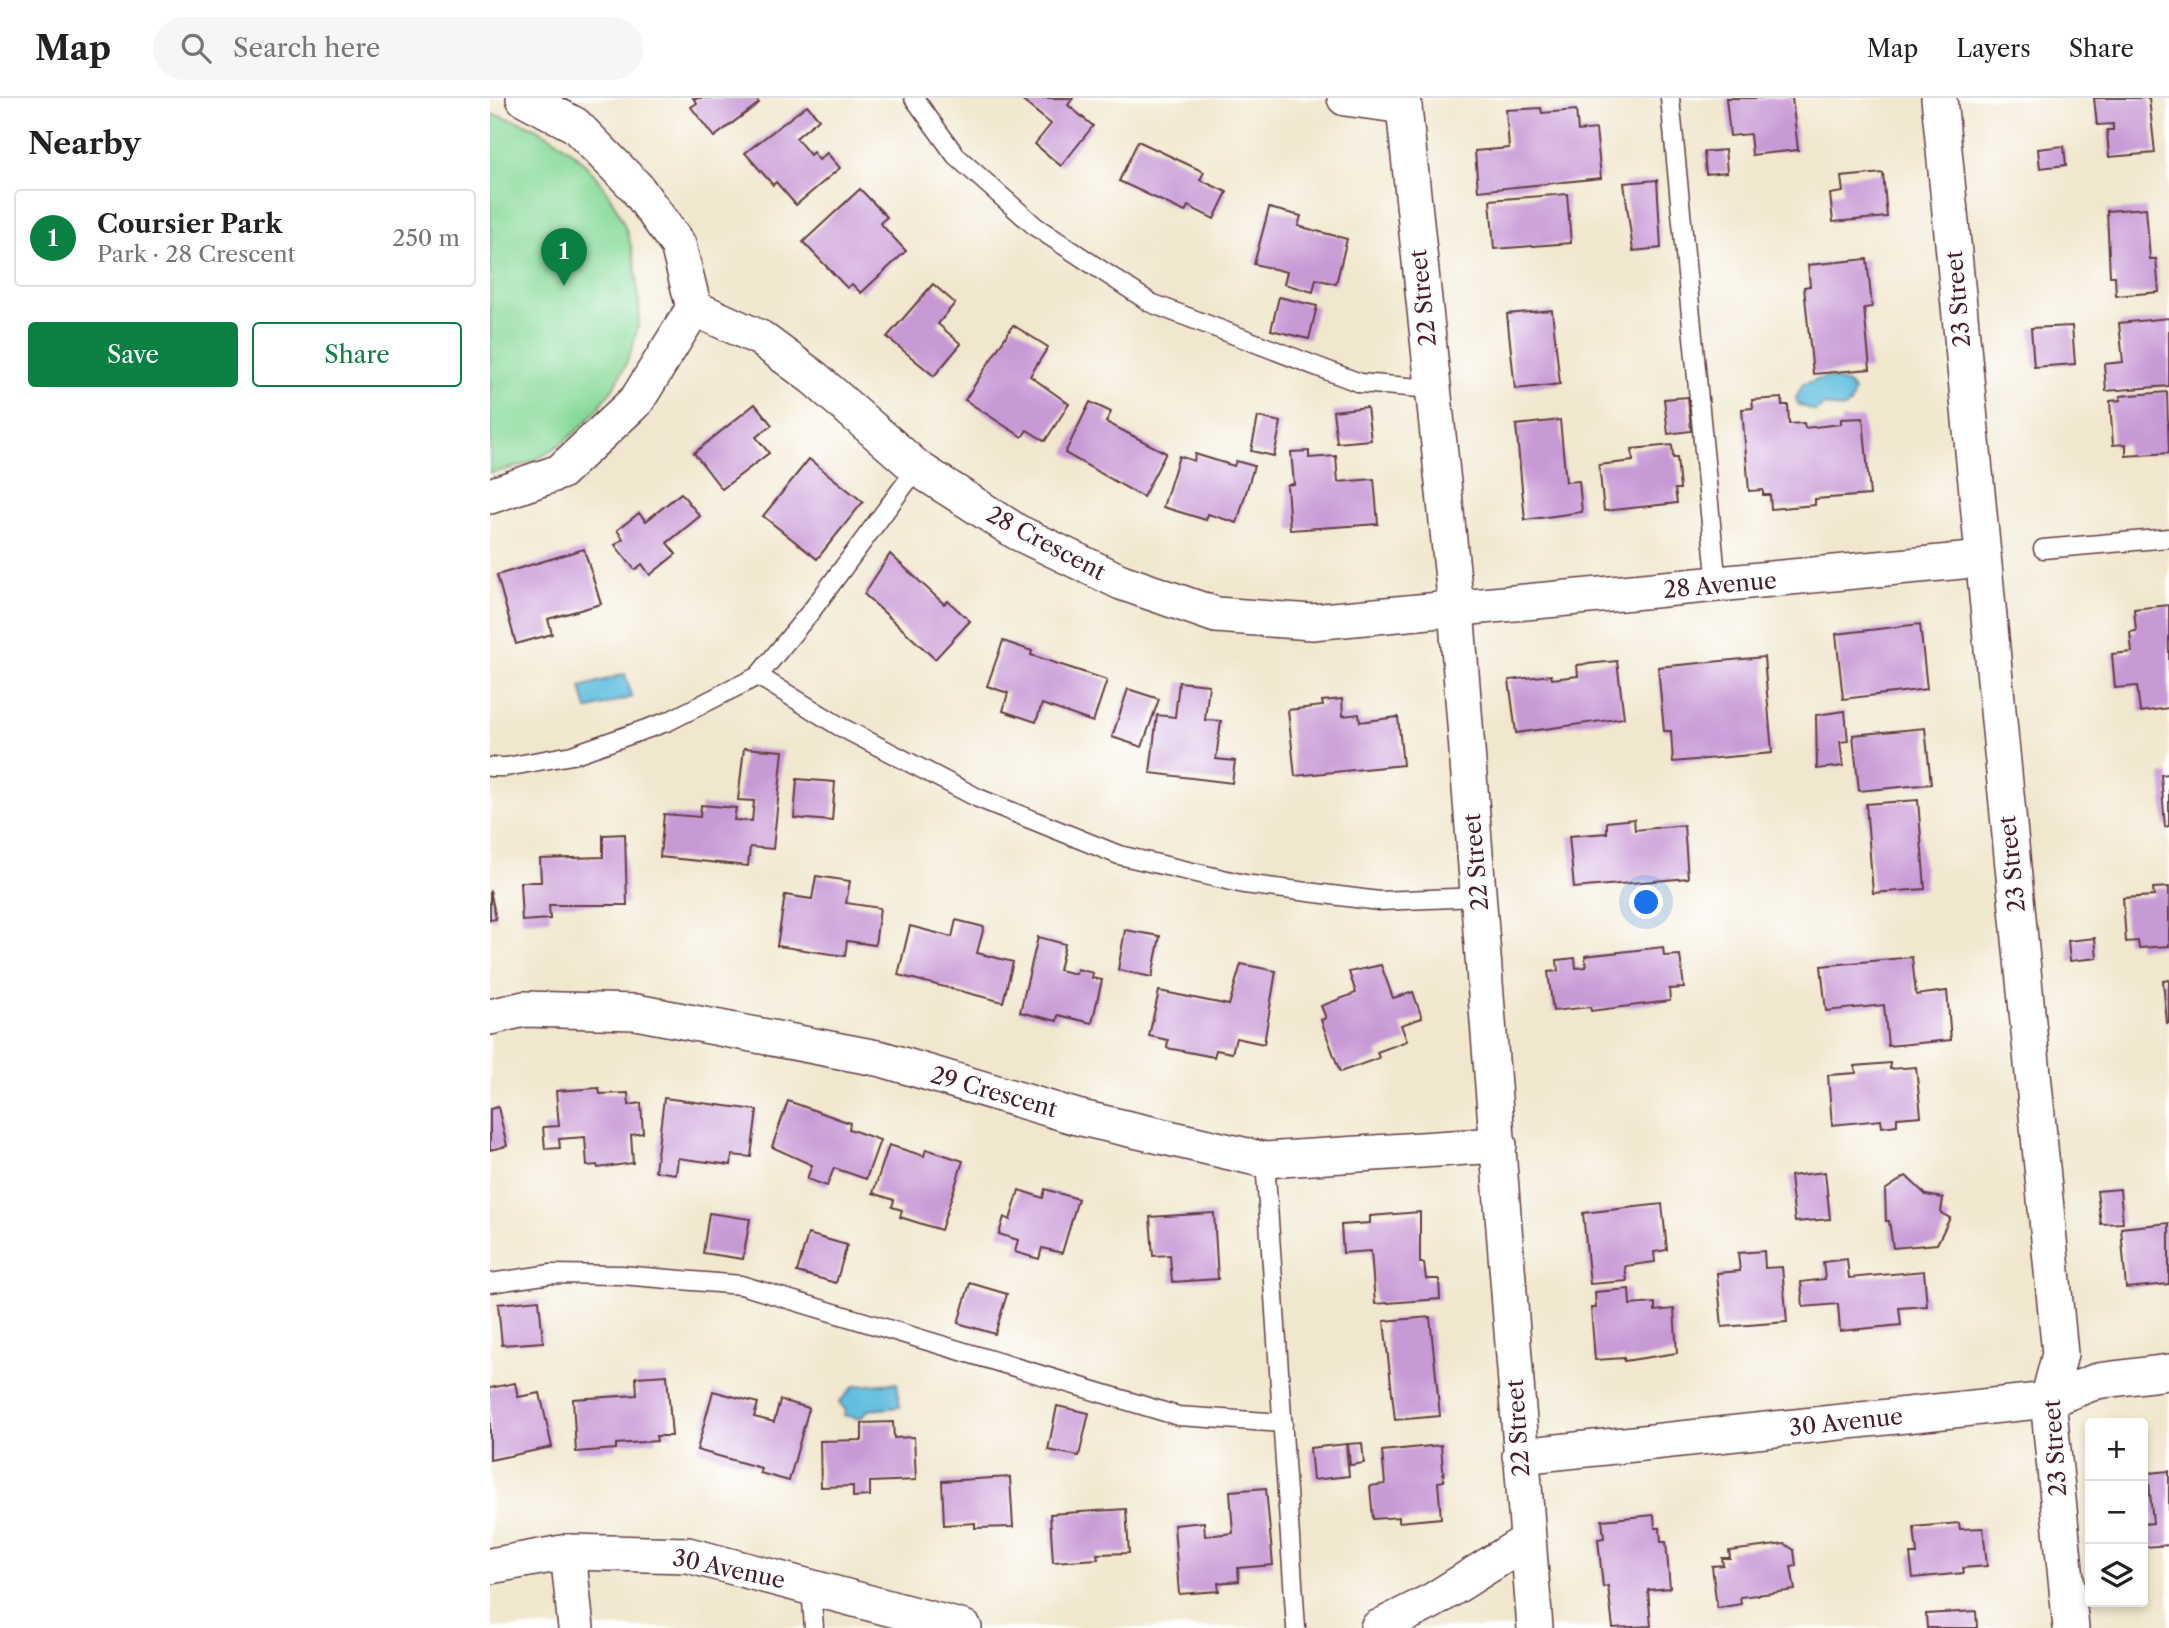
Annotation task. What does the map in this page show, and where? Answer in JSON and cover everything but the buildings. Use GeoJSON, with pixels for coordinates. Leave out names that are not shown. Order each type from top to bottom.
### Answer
{"type":"FeatureCollection","features":[{"type":"Feature","properties":{"kind":"street"},"geometry":{"type":"LineString","coordinates":[[490,496],[560,472],[637,400],[694,308],[678,244],[636,187],[575,125],[524,98]]}},
{"type":"Feature","properties":{"kind":"street"},"geometry":{"type":"LineString","coordinates":[[1345,98],[1404,102]]}},
{"type":"Feature","properties":{"kind":"street","name":"23 Street"},"geometry":{"type":"LineString","coordinates":[[1939,98],[2060,1353],[2048,1400],[2071,1628]]}},
{"type":"Feature","properties":{"kind":"street","name":"22 Street"},"geometry":{"type":"LineString","coordinates":[[1404,102],[1456,608],[1535,1628]]}},
{"type":"Feature","properties":{"kind":"street","name":"28 Crescent"},"geometry":{"type":"LineString","coordinates":[[694,308],[760,338],[814,378],[917,468],[1017,532],[1121,582],[1216,615],[1312,622],[1456,608]]}},
{"type":"Feature","properties":{"kind":"street","name":"28 Avenue"},"geometry":{"type":"LineString","coordinates":[[1456,608],[1717,586],[1983,559]]}},
{"type":"Feature","properties":{"kind":"street","name":"29 Crescent"},"geometry":{"type":"LineString","coordinates":[[490,1017],[524,1009],[636,1012],[883,1059],[1077,1117],[1265,1160],[1499,1145]]}},
{"type":"Feature","properties":{"kind":"street","name":"30 Avenue"},"geometry":{"type":"LineString","coordinates":[[1520,1456],[2048,1400],[2097,1381],[2169,1372]]}},
{"type":"Feature","properties":{"kind":"street"},"geometry":{"type":"LineString","coordinates":[[1378,1628],[1432,1601],[1527,1541]]}},
{"type":"Feature","properties":{"kind":"street"},"geometry":{"type":"LineString","coordinates":[[568,1552],[576,1628]]}},
{"type":"Feature","properties":{"kind":"street","name":"30 Avenue"},"geometry":{"type":"LineString","coordinates":[[490,1566],[568,1552],[688,1555],[964,1628]]}},
{"type":"Feature","properties":{"kind":"lane"},"geometry":{"type":"LineString","coordinates":[[914,98],[956,156],[1036,228],[1151,303],[1360,383],[1432,389]]}},
{"type":"Feature","properties":{"kind":"lane"},"geometry":{"type":"LineString","coordinates":[[1670,98],[1717,586]]}},
{"type":"Feature","properties":{"kind":"lane"},"geometry":{"type":"LineString","coordinates":[[490,766],[506,767],[572,755],[669,721],[758,676],[812,610],[917,468]]}},
{"type":"Feature","properties":{"kind":"lane"},"geometry":{"type":"LineString","coordinates":[[2043,549],[2169,538]]}},
{"type":"Feature","properties":{"kind":"lane"},"geometry":{"type":"LineString","coordinates":[[758,676],[839,726],[978,798],[1118,855],[1244,884],[1379,901],[1479,897]]}},
{"type":"Feature","properties":{"kind":"lane"},"geometry":{"type":"LineString","coordinates":[[1265,1160],[1296,1628]]}},
{"type":"Feature","properties":{"kind":"lane"},"geometry":{"type":"LineString","coordinates":[[490,1283],[551,1274],[621,1275],[741,1285],[1178,1416],[1283,1423]]}},
{"type":"Feature","properties":{"kind":"lane"},"geometry":{"type":"LineString","coordinates":[[811,1587],[814,1628]]}},
{"type":"Feature","properties":{"kind":"green space"},"geometry":{"type":"Polygon","coordinates":[[[490,114],[520,122],[548,135],[572,152],[594,174],[611,198],[624,226],[633,255],[639,318],[634,340],[616,383],[587,420],[570,437],[531,462],[490,473],[490,114]]]}},
{"type":"Feature","properties":{"kind":"water"},"geometry":{"type":"Polygon","coordinates":[[[1827,377],[1848,384],[1854,391],[1850,405],[1842,409],[1825,405],[1815,411],[1798,404],[1796,398],[1803,384],[1827,377]]]}},
{"type":"Feature","properties":{"kind":"water"},"geometry":{"type":"Polygon","coordinates":[[[625,674],[632,697],[587,710],[581,687],[625,674]]]}},
{"type":"Feature","properties":{"kind":"water"},"geometry":{"type":"Polygon","coordinates":[[[897,1383],[900,1407],[868,1410],[860,1419],[844,1415],[846,1410],[839,1403],[854,1386],[897,1383]]]}},
{"type":"Feature","properties":{"kind":"place","name":"Coursier Park"},"geometry":{"type":"Point","coordinates":[564,286]}}]}
